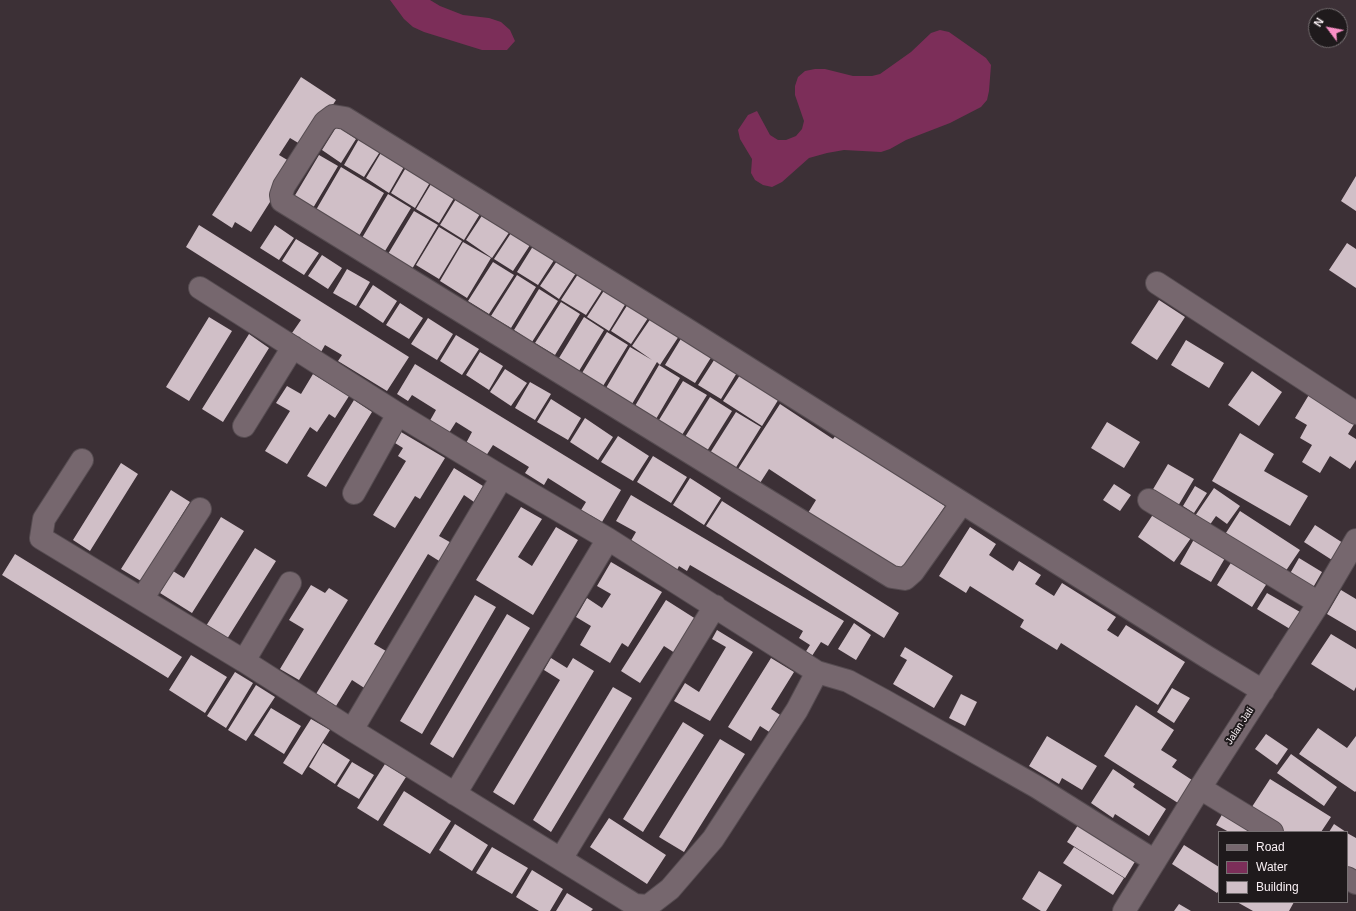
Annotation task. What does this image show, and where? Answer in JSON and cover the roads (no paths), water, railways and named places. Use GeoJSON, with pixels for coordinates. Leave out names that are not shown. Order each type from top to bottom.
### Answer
{"type":"FeatureCollection","features":[{"type":"Feature","properties":{"kind":"street"},"geometry":{"type":"LineString","coordinates":[[962,503],[913,572],[905,579],[892,577],[282,202],[280,195],[284,186],[325,122],[333,116],[345,118],[683,327],[1263,691]]}},
{"type":"Feature","properties":{"kind":"street"},"geometry":{"type":"LineString","coordinates":[[1157,283],[1356,413]]}},
{"type":"Feature","properties":{"kind":"street"},"geometry":{"type":"LineString","coordinates":[[200,288],[398,414],[608,539],[817,672],[848,680],[1037,787],[1155,861]]}},
{"type":"Feature","properties":{"kind":"street"},"geometry":{"type":"LineString","coordinates":[[244,426],[293,347]]}},
{"type":"Feature","properties":{"kind":"street"},"geometry":{"type":"LineString","coordinates":[[354,493],[398,414]]}},
{"type":"Feature","properties":{"kind":"street"},"geometry":{"type":"LineString","coordinates":[[82,460],[44,519],[41,538],[244,661],[635,906],[648,906],[670,889],[713,840],[797,710],[817,672]]}},
{"type":"Feature","properties":{"kind":"street"},"geometry":{"type":"LineString","coordinates":[[352,730],[502,477]]}},
{"type":"Feature","properties":{"kind":"street"},"geometry":{"type":"LineString","coordinates":[[1149,500],[1319,603]]}},
{"type":"Feature","properties":{"kind":"street"},"geometry":{"type":"LineString","coordinates":[[142,599],[200,509]]}},
{"type":"Feature","properties":{"kind":"street"},"geometry":{"type":"LineString","coordinates":[[455,794],[608,539]]}},
{"type":"Feature","properties":{"kind":"street","name":"Jalan Jati"},"geometry":{"type":"LineString","coordinates":[[1124,911],[1200,788],[1319,603],[1356,540]]}},
{"type":"Feature","properties":{"kind":"street"},"geometry":{"type":"LineString","coordinates":[[244,661],[290,583]]}},
{"type":"Feature","properties":{"kind":"street"},"geometry":{"type":"LineString","coordinates":[[561,859],[715,606]]}},
{"type":"Feature","properties":{"kind":"street"},"geometry":{"type":"LineString","coordinates":[[1200,788],[1270,831]]}},
{"type":"Feature","properties":{"kind":"water"},"geometry":{"type":"Polygon","coordinates":[[[390,0],[430,0],[440,6],[463,15],[489,18],[501,22],[510,30],[515,41],[507,50],[482,50],[424,32],[413,27],[404,19],[390,0]]]}},
{"type":"Feature","properties":{"kind":"water"},"geometry":{"type":"Polygon","coordinates":[[[940,30],[949,32],[986,58],[991,65],[987,100],[981,107],[950,123],[906,140],[881,152],[844,150],[827,153],[809,158],[782,182],[772,187],[763,185],[755,180],[751,173],[752,159],[740,139],[738,130],[748,115],[757,111],[770,135],[778,140],[786,140],[796,136],[802,129],[804,121],[795,95],[795,86],[798,77],[805,71],[825,69],[853,76],[872,76],[880,74],[911,52],[931,33],[940,30]]]}}]}
